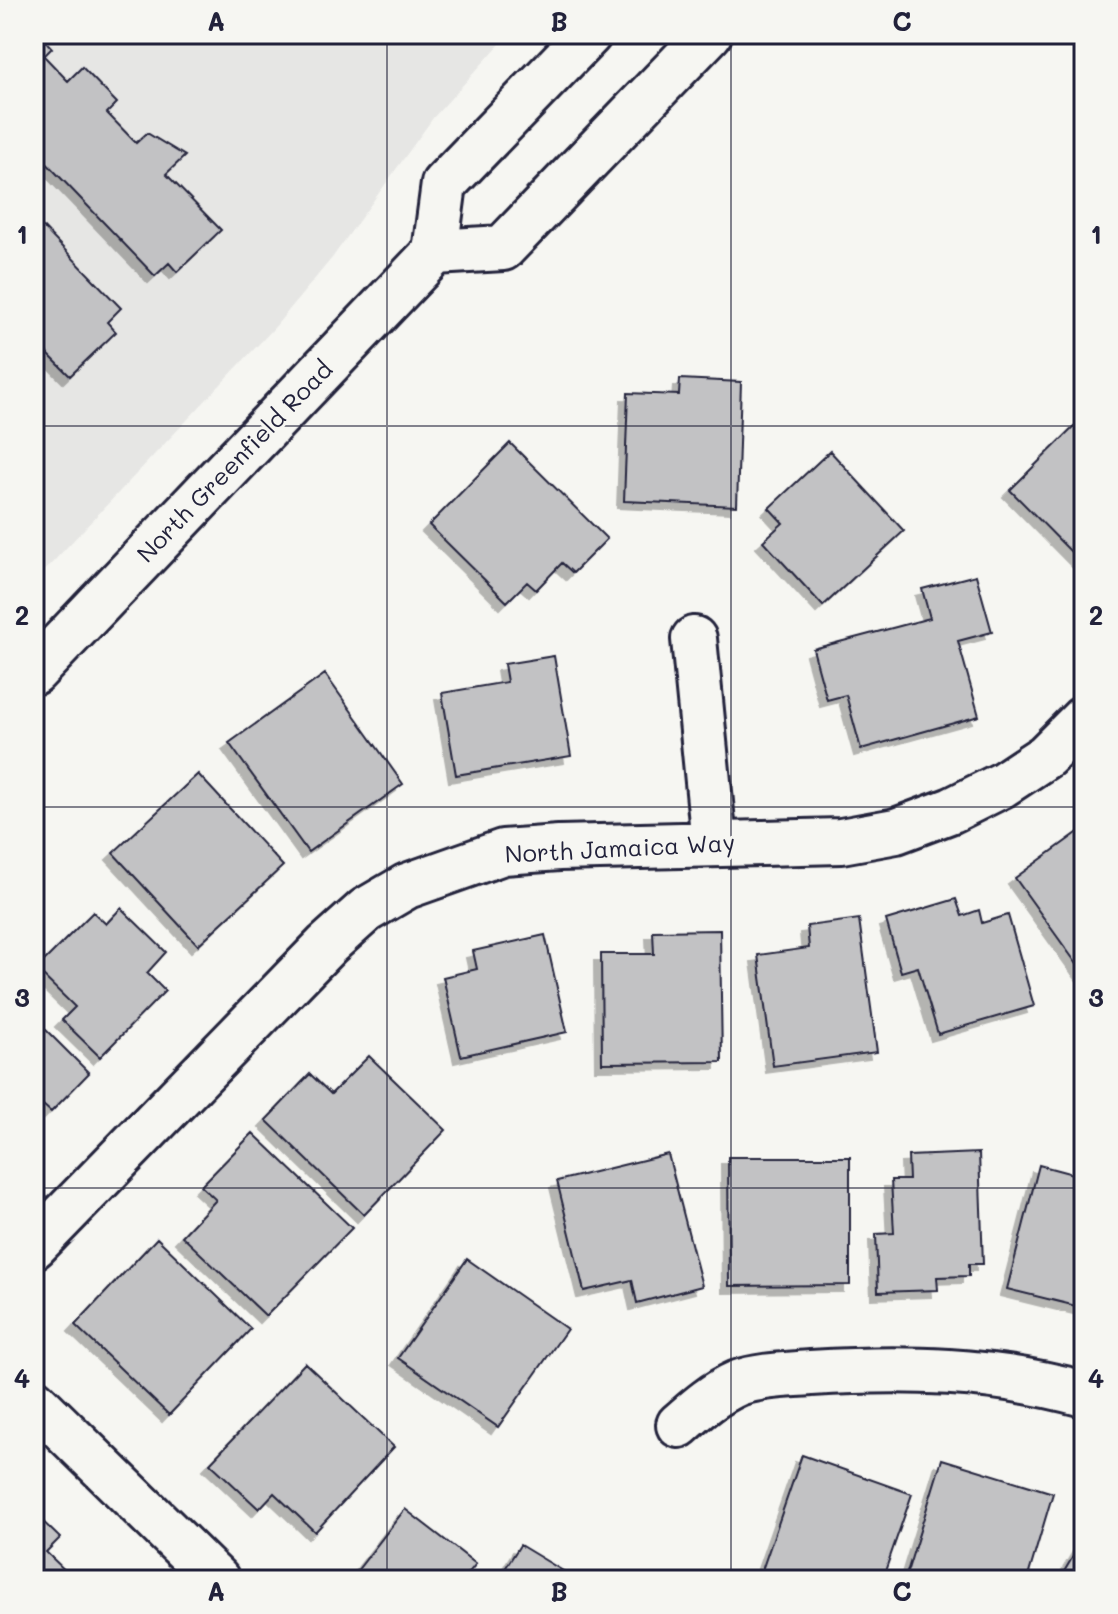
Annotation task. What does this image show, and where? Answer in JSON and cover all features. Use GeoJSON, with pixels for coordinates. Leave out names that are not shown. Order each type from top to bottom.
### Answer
{"type":"FeatureCollection","features":[{"type":"Feature","properties":{"kind":"street"},"geometry":{"type":"LineString","coordinates":[[589,34],[444,184],[435,252],[503,248],[709,34]]}},
{"type":"Feature","properties":{"kind":"street","name":"North Greenfield Road"},"geometry":{"type":"LineString","coordinates":[[34,672],[435,252]]}},
{"type":"Feature","properties":{"kind":"street"},"geometry":{"type":"LineString","coordinates":[[694,639],[714,843]]}},
{"type":"Feature","properties":{"kind":"street","name":"North Jamaica Way"},"geometry":{"type":"LineString","coordinates":[[34,1246],[327,945],[366,910],[407,886],[503,852],[841,841],[896,831],[952,810],[1002,785],[1046,756],[1084,718]]}},
{"type":"Feature","properties":{"kind":"street"},"geometry":{"type":"LineString","coordinates":[[679,1425],[709,1398],[741,1382],[782,1375],[915,1370],[990,1374],[1084,1394]]}},
{"type":"Feature","properties":{"kind":"street"},"geometry":{"type":"LineString","coordinates":[[34,1401],[217,1580]]}},
{"type":"Feature","properties":{"kind":"shaded area"},"geometry":{"type":"Polygon","coordinates":[[[34,34],[509,34],[433,118],[332,258],[274,328],[34,582],[34,34]]]}},
{"type":"Feature","properties":{"kind":"building"},"geometry":{"type":"Polygon","coordinates":[[[34,34],[39,34],[52,48],[44,56],[68,81],[82,67],[117,103],[107,113],[136,143],[147,133],[185,156],[166,174],[221,230],[177,272],[169,263],[155,276],[34,150],[34,34]]]}},
{"type":"Feature","properties":{"kind":"building"},"geometry":{"type":"Polygon","coordinates":[[[34,218],[121,308],[107,322],[116,332],[70,376],[43,349],[34,358],[34,218]]]}},
{"type":"Feature","properties":{"kind":"building"},"geometry":{"type":"Polygon","coordinates":[[[680,379],[741,382],[737,506],[624,501],[628,393],[679,395],[680,379]]]}},
{"type":"Feature","properties":{"kind":"building"},"geometry":{"type":"Polygon","coordinates":[[[1084,417],[1084,565],[1010,490],[1084,417]]]}},
{"type":"Feature","properties":{"kind":"building"},"geometry":{"type":"Polygon","coordinates":[[[510,443],[607,539],[573,573],[562,563],[536,590],[527,582],[507,602],[429,525],[510,443]]]}},
{"type":"Feature","properties":{"kind":"building"},"geometry":{"type":"Polygon","coordinates":[[[830,451],[904,531],[823,606],[763,541],[783,523],[769,508],[830,451]]]}},
{"type":"Feature","properties":{"kind":"building"},"geometry":{"type":"Polygon","coordinates":[[[976,575],[992,632],[958,641],[979,716],[861,749],[846,695],[827,700],[813,649],[930,618],[922,589],[976,575]]]}},
{"type":"Feature","properties":{"kind":"building"},"geometry":{"type":"Polygon","coordinates":[[[554,656],[571,756],[456,775],[442,693],[507,682],[504,664],[554,656]]]}},
{"type":"Feature","properties":{"kind":"building"},"geometry":{"type":"Polygon","coordinates":[[[325,674],[403,784],[308,852],[229,743],[325,674]]]}},
{"type":"Feature","properties":{"kind":"building"},"geometry":{"type":"Polygon","coordinates":[[[198,774],[283,866],[198,945],[113,853],[198,774]]]}},
{"type":"Feature","properties":{"kind":"building"},"geometry":{"type":"Polygon","coordinates":[[[1084,828],[1084,974],[1015,878],[1084,828]]]}},
{"type":"Feature","properties":{"kind":"building"},"geometry":{"type":"Polygon","coordinates":[[[956,899],[962,916],[979,910],[982,923],[1008,915],[1034,1006],[938,1034],[918,967],[901,972],[886,920],[956,899]]]}},
{"type":"Feature","properties":{"kind":"building"},"geometry":{"type":"Polygon","coordinates":[[[121,908],[166,952],[147,973],[165,991],[100,1057],[62,1020],[75,1007],[36,969],[93,912],[106,924],[121,908]]]}},
{"type":"Feature","properties":{"kind":"building"},"geometry":{"type":"Polygon","coordinates":[[[859,919],[877,1052],[773,1066],[758,955],[809,948],[807,926],[859,919]]]}},
{"type":"Feature","properties":{"kind":"building"},"geometry":{"type":"Polygon","coordinates":[[[720,930],[722,1062],[602,1063],[601,954],[654,954],[653,931],[720,930]]]}},
{"type":"Feature","properties":{"kind":"building"},"geometry":{"type":"Polygon","coordinates":[[[545,935],[567,1032],[461,1056],[443,977],[477,969],[473,951],[545,935]]]}},
{"type":"Feature","properties":{"kind":"building"},"geometry":{"type":"Polygon","coordinates":[[[34,1018],[89,1073],[51,1112],[42,1104],[34,1112],[34,1018]]]}},
{"type":"Feature","properties":{"kind":"building"},"geometry":{"type":"Polygon","coordinates":[[[369,1056],[446,1130],[364,1215],[266,1120],[310,1074],[331,1094],[369,1056]]]}},
{"type":"Feature","properties":{"kind":"building"},"geometry":{"type":"Polygon","coordinates":[[[253,1133],[352,1228],[266,1316],[182,1236],[216,1200],[201,1186],[253,1133]]]}},
{"type":"Feature","properties":{"kind":"building"},"geometry":{"type":"Polygon","coordinates":[[[979,1153],[983,1264],[969,1264],[969,1276],[937,1277],[938,1290],[878,1292],[876,1234],[894,1233],[891,1180],[909,1180],[908,1156],[979,1153]]]}},
{"type":"Feature","properties":{"kind":"building"},"geometry":{"type":"Polygon","coordinates":[[[668,1154],[702,1286],[637,1303],[632,1280],[584,1291],[557,1181],[668,1154]]]}},
{"type":"Feature","properties":{"kind":"building"},"geometry":{"type":"Polygon","coordinates":[[[728,1157],[850,1157],[850,1285],[729,1286],[728,1157]]]}},
{"type":"Feature","properties":{"kind":"building"},"geometry":{"type":"Polygon","coordinates":[[[1039,1165],[1084,1177],[1084,1308],[1007,1289],[1039,1165]]]}},
{"type":"Feature","properties":{"kind":"building"},"geometry":{"type":"Polygon","coordinates":[[[157,1238],[251,1329],[169,1415],[75,1325],[157,1238]]]}},
{"type":"Feature","properties":{"kind":"building"},"geometry":{"type":"Polygon","coordinates":[[[467,1259],[567,1329],[498,1427],[398,1358],[467,1259]]]}},
{"type":"Feature","properties":{"kind":"building"},"geometry":{"type":"Polygon","coordinates":[[[305,1363],[394,1447],[315,1532],[274,1493],[259,1509],[210,1463],[305,1363]]]}},
{"type":"Feature","properties":{"kind":"building"},"geometry":{"type":"Polygon","coordinates":[[[802,1455],[912,1494],[882,1580],[759,1579],[802,1455]]]}},
{"type":"Feature","properties":{"kind":"building"},"geometry":{"type":"Polygon","coordinates":[[[942,1459],[1053,1493],[1027,1580],[905,1579],[942,1459]]]}},
{"type":"Feature","properties":{"kind":"building"},"geometry":{"type":"Polygon","coordinates":[[[405,1509],[476,1564],[463,1580],[350,1580],[405,1509]]]}},
{"type":"Feature","properties":{"kind":"building"},"geometry":{"type":"Polygon","coordinates":[[[34,1513],[60,1538],[46,1552],[75,1580],[34,1580],[34,1513]]]}},
{"type":"Feature","properties":{"kind":"building"},"geometry":{"type":"Polygon","coordinates":[[[1084,1538],[1084,1580],[1059,1580],[1084,1538]]]}},
{"type":"Feature","properties":{"kind":"building"},"geometry":{"type":"Polygon","coordinates":[[[520,1545],[578,1580],[498,1580],[520,1545]]]}}]}
